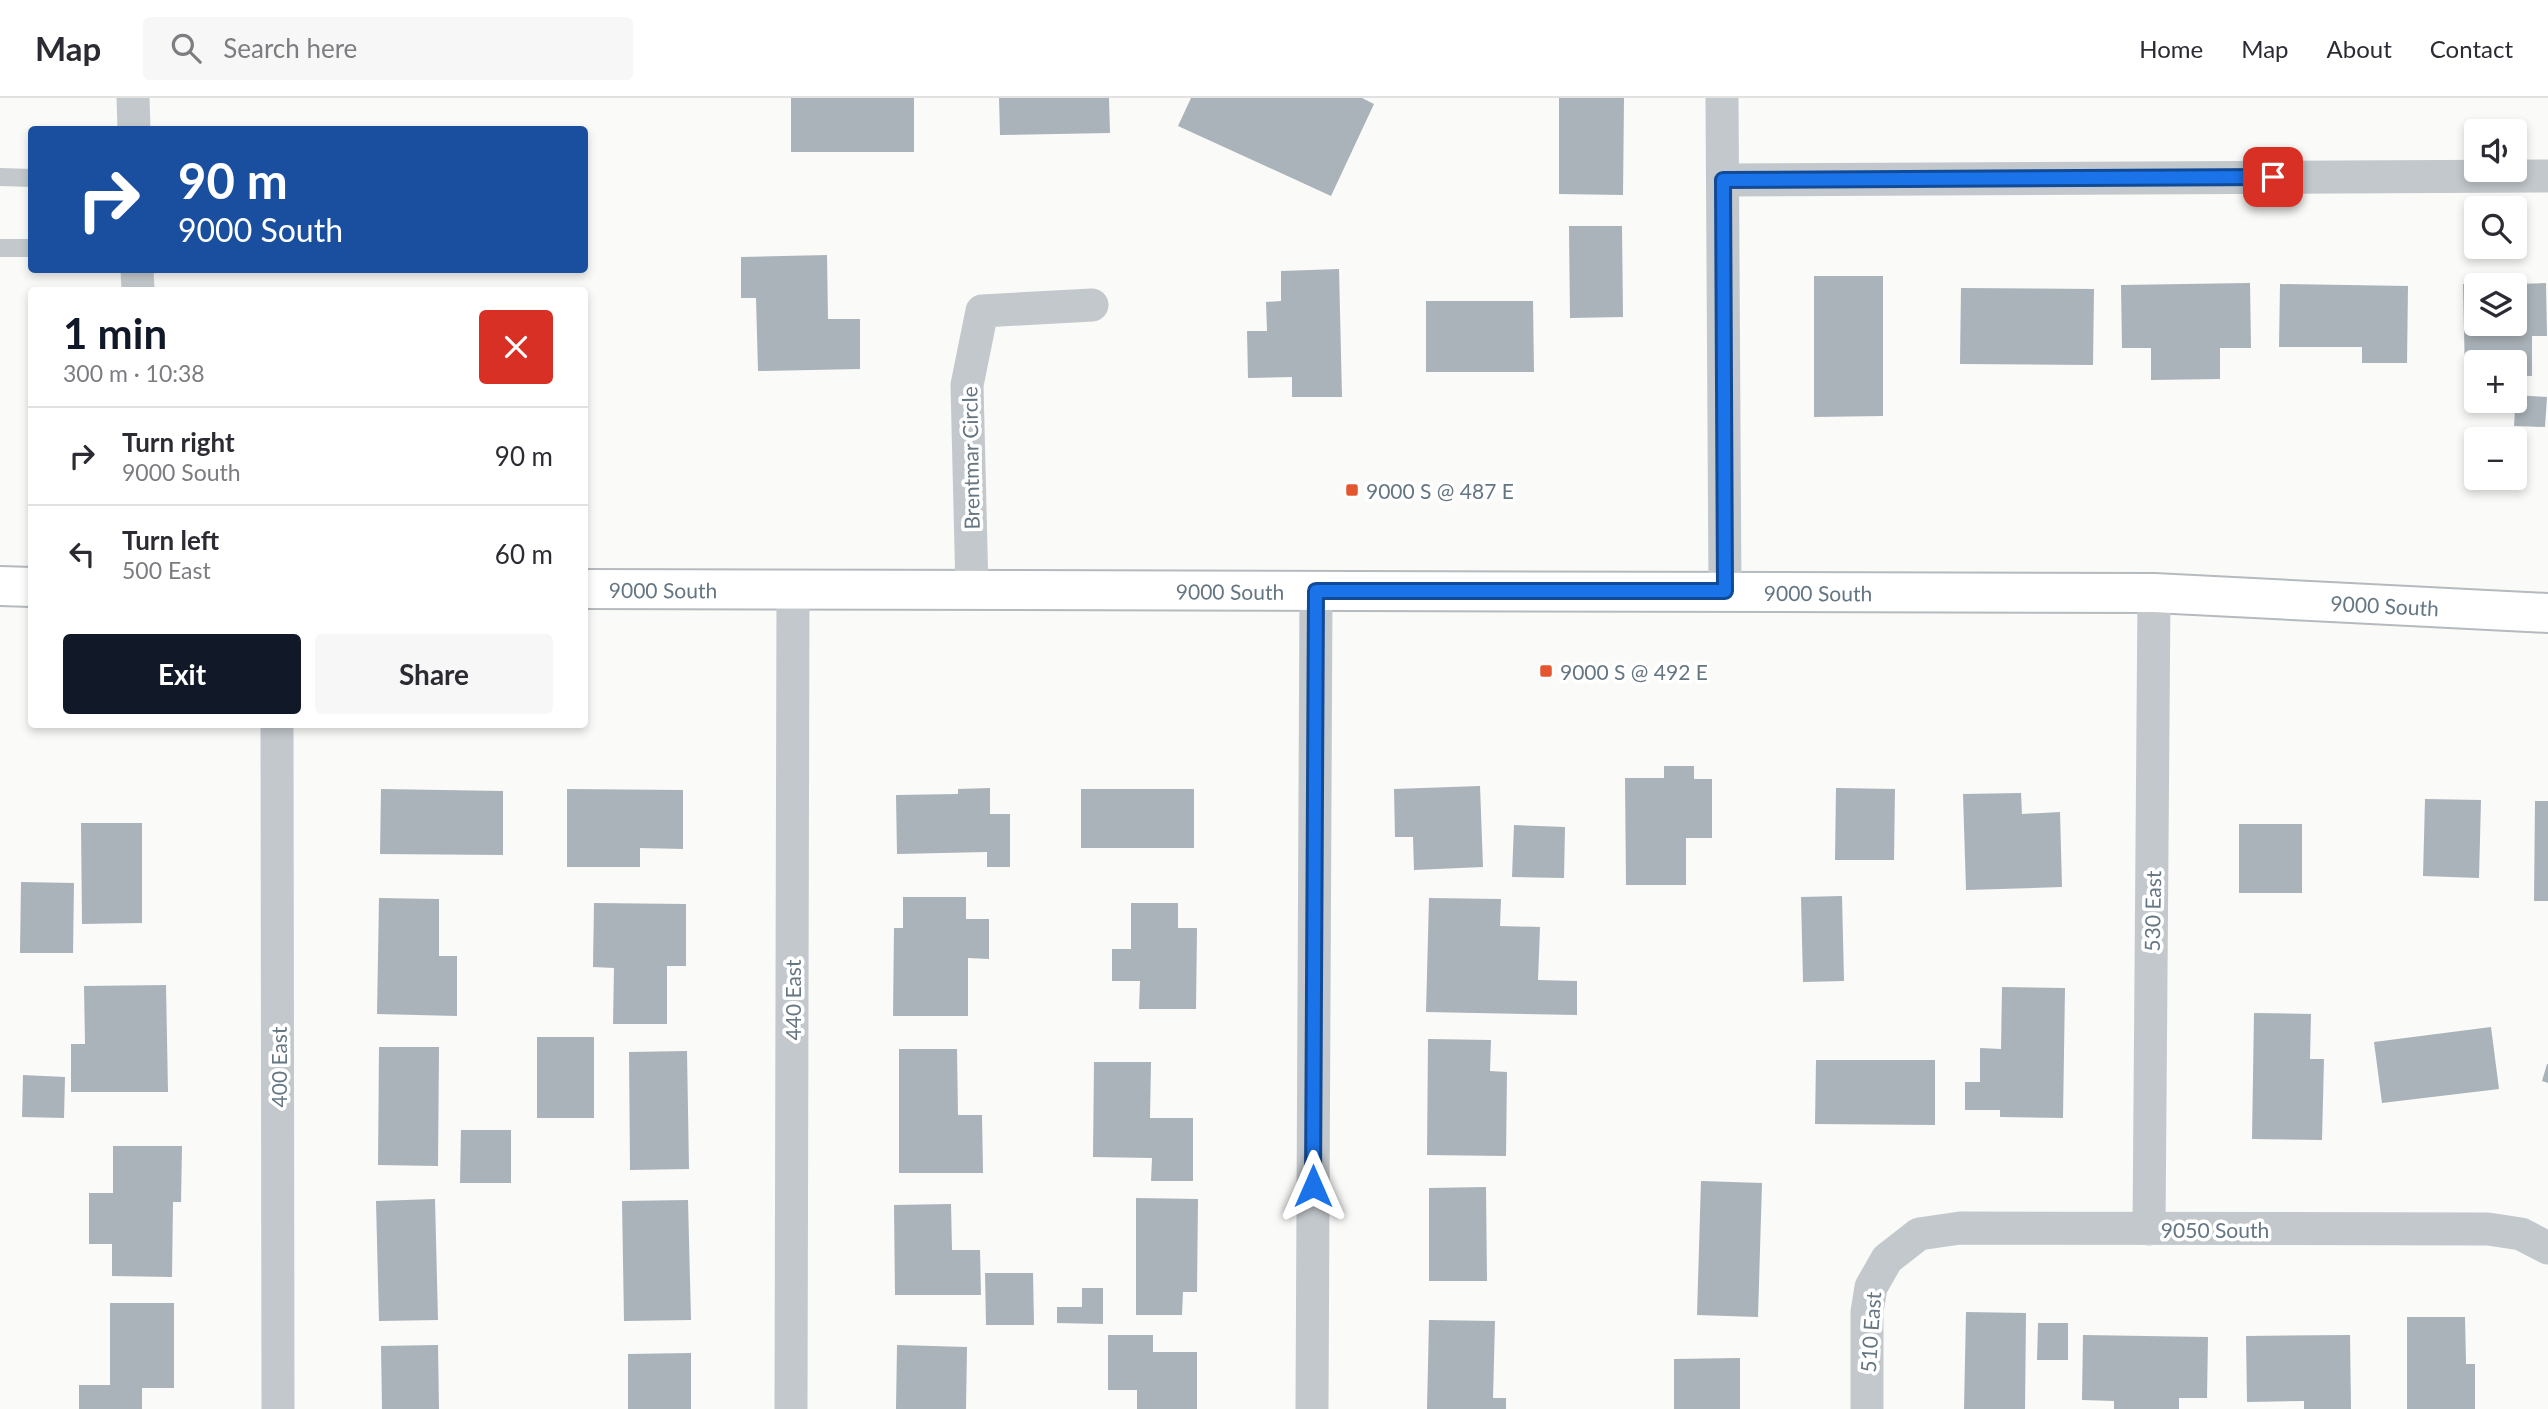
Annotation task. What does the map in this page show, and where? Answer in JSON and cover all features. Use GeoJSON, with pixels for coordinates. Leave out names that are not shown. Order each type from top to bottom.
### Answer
{"type":"FeatureCollection","features":[{"type":"Feature","properties":{"kind":"main road"},"geometry":{"type":"LineString","coordinates":[[0,586],[28,587]]}},
{"type":"Feature","properties":{"kind":"main road","name":"9000 South"},"geometry":{"type":"LineString","coordinates":[[588,589],[2154,593],[2548,613]]}},
{"type":"Feature","properties":{"kind":"street"},"geometry":{"type":"LineString","coordinates":[[133,98],[134,126]]}},
{"type":"Feature","properties":{"kind":"street"},"geometry":{"type":"LineString","coordinates":[[1722,98],[1725,591]]}},
{"type":"Feature","properties":{"kind":"street"},"geometry":{"type":"LineString","coordinates":[[1723,180],[2548,176]]}},
{"type":"Feature","properties":{"kind":"street","name":"Brentmar Circle"},"geometry":{"type":"LineString","coordinates":[[972,590],[967,385],[982,311],[1092,305]]}},
{"type":"Feature","properties":{"kind":"street","name":"440 East"},"geometry":{"type":"LineString","coordinates":[[791,1409],[793,590]]}},
{"type":"Feature","properties":{"kind":"street"},"geometry":{"type":"LineString","coordinates":[[1312,1409],[1316,591]]}},
{"type":"Feature","properties":{"kind":"street","name":"530 East"},"geometry":{"type":"LineString","coordinates":[[2149,1229],[2154,593]]}},
{"type":"Feature","properties":{"kind":"street","name":"400 East"},"geometry":{"type":"LineString","coordinates":[[276,728],[278,1409]]}},
{"type":"Feature","properties":{"kind":"street","name":"9050 South"},"geometry":{"type":"LineString","coordinates":[[1887,1259],[1919,1234],[1960,1228],[2488,1229],[2521,1234],[2548,1248]]}},
{"type":"Feature","properties":{"kind":"street","name":"510 East"},"geometry":{"type":"LineString","coordinates":[[1867,1409],[1867,1312],[1871,1287],[1887,1259]]}},
{"type":"Feature","properties":{"kind":"lane"},"geometry":{"type":"LineString","coordinates":[[0,177],[28,178]]}},
{"type":"Feature","properties":{"kind":"lane"},"geometry":{"type":"LineString","coordinates":[[0,248],[28,248]]}},
{"type":"Feature","properties":{"kind":"building"},"geometry":{"type":"Polygon","coordinates":[[[791,98],[914,98],[914,152],[791,152],[791,98]]]}},
{"type":"Feature","properties":{"kind":"building"},"geometry":{"type":"Polygon","coordinates":[[[999,98],[1109,98],[1110,133],[1000,135],[999,98]]]}},
{"type":"Feature","properties":{"kind":"building"},"geometry":{"type":"Polygon","coordinates":[[[1191,98],[1362,98],[1374,104],[1331,196],[1178,126],[1191,98]]]}},
{"type":"Feature","properties":{"kind":"building"},"geometry":{"type":"Polygon","coordinates":[[[1559,98],[1624,98],[1623,195],[1559,194],[1559,98]]]}},
{"type":"Feature","properties":{"kind":"building"},"geometry":{"type":"Polygon","coordinates":[[[1569,226],[1622,226],[1623,317],[1570,318],[1569,226]]]}},
{"type":"Feature","properties":{"kind":"building"},"geometry":{"type":"Polygon","coordinates":[[[827,255],[828,319],[860,319],[860,369],[758,371],[756,298],[741,298],[741,257],[827,255]]]}},
{"type":"Feature","properties":{"kind":"building"},"geometry":{"type":"Polygon","coordinates":[[[1339,269],[1342,397],[1292,397],[1292,377],[1248,378],[1247,331],[1267,331],[1266,302],[1281,301],[1281,271],[1339,269]]]}},
{"type":"Feature","properties":{"kind":"building"},"geometry":{"type":"Polygon","coordinates":[[[1814,276],[1883,276],[1883,416],[1814,417],[1814,276]]]}},
{"type":"Feature","properties":{"kind":"building"},"geometry":{"type":"Polygon","coordinates":[[[2250,283],[2251,348],[2220,348],[2220,379],[2151,380],[2151,348],[2122,348],[2121,285],[2250,283]]]}},
{"type":"Feature","properties":{"kind":"building"},"geometry":{"type":"Polygon","coordinates":[[[2546,283],[2547,336],[2532,336],[2532,376],[2527,376],[2527,350],[2464,350],[2464,336],[2527,336],[2527,284],[2546,283]]]}},
{"type":"Feature","properties":{"kind":"building"},"geometry":{"type":"Polygon","coordinates":[[[2280,284],[2408,286],[2407,363],[2362,363],[2362,347],[2279,347],[2280,284]]]}},
{"type":"Feature","properties":{"kind":"building"},"geometry":{"type":"Polygon","coordinates":[[[1961,288],[2094,289],[2093,365],[1960,364],[1961,288]]]}},
{"type":"Feature","properties":{"kind":"building"},"geometry":{"type":"Polygon","coordinates":[[[1426,301],[1533,301],[1534,372],[1426,372],[1426,301]]]}},
{"type":"Feature","properties":{"kind":"building"},"geometry":{"type":"Polygon","coordinates":[[[2527,396],[2547,397],[2545,427],[2514,426],[2515,413],[2527,413],[2527,396]]]}},
{"type":"Feature","properties":{"kind":"building"},"geometry":{"type":"Polygon","coordinates":[[[1664,766],[1694,766],[1694,779],[1712,779],[1712,838],[1686,838],[1686,885],[1626,885],[1625,778],[1664,778],[1664,766]]]}},
{"type":"Feature","properties":{"kind":"building"},"geometry":{"type":"Polygon","coordinates":[[[1480,786],[1483,867],[1414,870],[1413,837],[1395,837],[1394,789],[1480,786]]]}},
{"type":"Feature","properties":{"kind":"building"},"geometry":{"type":"Polygon","coordinates":[[[990,788],[990,814],[1010,814],[1010,867],[987,867],[987,852],[897,854],[896,795],[958,794],[958,789],[990,788]]]}},
{"type":"Feature","properties":{"kind":"building"},"geometry":{"type":"Polygon","coordinates":[[[1836,788],[1895,789],[1894,860],[1835,860],[1836,788]]]}},
{"type":"Feature","properties":{"kind":"building"},"geometry":{"type":"Polygon","coordinates":[[[381,789],[503,791],[503,855],[380,854],[381,789]]]}},
{"type":"Feature","properties":{"kind":"building"},"geometry":{"type":"Polygon","coordinates":[[[567,789],[683,790],[683,849],[640,848],[640,867],[567,867],[567,789]]]}},
{"type":"Feature","properties":{"kind":"building"},"geometry":{"type":"Polygon","coordinates":[[[1081,789],[1194,789],[1194,848],[1081,848],[1081,789]]]}},
{"type":"Feature","properties":{"kind":"building"},"geometry":{"type":"Polygon","coordinates":[[[2021,793],[2022,814],[2060,812],[2062,887],[1966,890],[1963,794],[2021,793]]]}},
{"type":"Feature","properties":{"kind":"building"},"geometry":{"type":"Polygon","coordinates":[[[2425,799],[2481,800],[2479,878],[2423,876],[2425,799]]]}},
{"type":"Feature","properties":{"kind":"building"},"geometry":{"type":"Polygon","coordinates":[[[2535,801],[2548,801],[2548,901],[2534,901],[2535,801]]]}},
{"type":"Feature","properties":{"kind":"building"},"geometry":{"type":"Polygon","coordinates":[[[81,823],[142,823],[142,923],[82,924],[81,823]]]}},
{"type":"Feature","properties":{"kind":"building"},"geometry":{"type":"Polygon","coordinates":[[[2239,824],[2302,824],[2302,893],[2239,893],[2239,824]]]}},
{"type":"Feature","properties":{"kind":"building"},"geometry":{"type":"Polygon","coordinates":[[[1514,825],[1565,827],[1564,878],[1512,877],[1514,825]]]}},
{"type":"Feature","properties":{"kind":"building"},"geometry":{"type":"Polygon","coordinates":[[[21,882],[74,883],[73,953],[20,953],[21,882]]]}},
{"type":"Feature","properties":{"kind":"building"},"geometry":{"type":"Polygon","coordinates":[[[1842,896],[1844,981],[1803,982],[1801,897],[1842,896]]]}},
{"type":"Feature","properties":{"kind":"building"},"geometry":{"type":"Polygon","coordinates":[[[903,897],[966,897],[966,919],[989,919],[989,959],[968,958],[968,1016],[893,1016],[894,928],[903,928],[903,897]]]}},
{"type":"Feature","properties":{"kind":"building"},"geometry":{"type":"Polygon","coordinates":[[[379,898],[439,899],[439,956],[457,956],[457,1016],[377,1014],[379,898]]]}},
{"type":"Feature","properties":{"kind":"building"},"geometry":{"type":"Polygon","coordinates":[[[1429,898],[1501,899],[1500,926],[1540,927],[1538,980],[1577,981],[1577,1015],[1426,1012],[1429,898]]]}},
{"type":"Feature","properties":{"kind":"building"},"geometry":{"type":"Polygon","coordinates":[[[594,903],[686,904],[686,966],[667,966],[667,1024],[613,1024],[614,968],[593,967],[594,903]]]}},
{"type":"Feature","properties":{"kind":"building"},"geometry":{"type":"Polygon","coordinates":[[[1131,903],[1178,903],[1178,928],[1197,928],[1196,1009],[1139,1009],[1140,981],[1112,981],[1112,949],[1131,949],[1131,903]]]}},
{"type":"Feature","properties":{"kind":"building"},"geometry":{"type":"Polygon","coordinates":[[[166,985],[168,1092],[71,1092],[71,1044],[85,1044],[84,986],[166,985]]]}},
{"type":"Feature","properties":{"kind":"building"},"geometry":{"type":"Polygon","coordinates":[[[2002,987],[2065,988],[2063,1118],[2000,1117],[2000,1110],[1965,1110],[1965,1082],[1980,1082],[1980,1048],[2001,1049],[2002,987]]]}},
{"type":"Feature","properties":{"kind":"building"},"geometry":{"type":"Polygon","coordinates":[[[2254,1013],[2311,1014],[2310,1059],[2324,1059],[2322,1140],[2252,1139],[2254,1013]]]}},
{"type":"Feature","properties":{"kind":"building"},"geometry":{"type":"Polygon","coordinates":[[[2491,1027],[2499,1089],[2382,1103],[2374,1042],[2491,1027]]]}},
{"type":"Feature","properties":{"kind":"building"},"geometry":{"type":"Polygon","coordinates":[[[537,1037],[594,1037],[594,1118],[537,1118],[537,1037]]]}},
{"type":"Feature","properties":{"kind":"building"},"geometry":{"type":"Polygon","coordinates":[[[1428,1039],[1491,1040],[1490,1071],[1507,1072],[1506,1156],[1427,1155],[1428,1039]]]}},
{"type":"Feature","properties":{"kind":"building"},"geometry":{"type":"Polygon","coordinates":[[[379,1047],[439,1047],[438,1166],[378,1165],[379,1047]]]}},
{"type":"Feature","properties":{"kind":"building"},"geometry":{"type":"Polygon","coordinates":[[[899,1049],[957,1049],[958,1115],[982,1115],[983,1173],[899,1173],[899,1049]]]}},
{"type":"Feature","properties":{"kind":"building"},"geometry":{"type":"Polygon","coordinates":[[[687,1051],[689,1169],[630,1170],[629,1052],[687,1051]]]}},
{"type":"Feature","properties":{"kind":"building"},"geometry":{"type":"Polygon","coordinates":[[[1816,1060],[1935,1060],[1935,1125],[1815,1124],[1816,1060]]]}},
{"type":"Feature","properties":{"kind":"building"},"geometry":{"type":"Polygon","coordinates":[[[1094,1062],[1151,1062],[1150,1118],[1193,1118],[1193,1181],[1151,1181],[1152,1158],[1093,1157],[1094,1062]]]}},
{"type":"Feature","properties":{"kind":"building"},"geometry":{"type":"Polygon","coordinates":[[[2548,1064],[2548,1083],[2542,1081],[2548,1064]]]}},
{"type":"Feature","properties":{"kind":"building"},"geometry":{"type":"Polygon","coordinates":[[[23,1075],[65,1077],[64,1118],[22,1117],[23,1075]]]}},
{"type":"Feature","properties":{"kind":"building"},"geometry":{"type":"Polygon","coordinates":[[[461,1130],[511,1130],[511,1183],[460,1183],[461,1130]]]}},
{"type":"Feature","properties":{"kind":"building"},"geometry":{"type":"Polygon","coordinates":[[[113,1146],[182,1146],[181,1202],[173,1202],[172,1277],[112,1276],[112,1244],[89,1244],[89,1193],[113,1193],[113,1146]]]}},
{"type":"Feature","properties":{"kind":"building"},"geometry":{"type":"Polygon","coordinates":[[[1701,1181],[1762,1183],[1758,1317],[1697,1315],[1701,1181]]]}},
{"type":"Feature","properties":{"kind":"building"},"geometry":{"type":"Polygon","coordinates":[[[1486,1187],[1487,1281],[1429,1281],[1429,1188],[1486,1187]]]}},
{"type":"Feature","properties":{"kind":"building"},"geometry":{"type":"Polygon","coordinates":[[[1136,1198],[1198,1199],[1197,1292],[1183,1292],[1182,1315],[1136,1315],[1136,1198]]]}},
{"type":"Feature","properties":{"kind":"building"},"geometry":{"type":"Polygon","coordinates":[[[435,1199],[438,1320],[379,1321],[376,1201],[435,1199]]]}},
{"type":"Feature","properties":{"kind":"building"},"geometry":{"type":"Polygon","coordinates":[[[688,1200],[691,1320],[624,1321],[622,1201],[688,1200]]]}},
{"type":"Feature","properties":{"kind":"building"},"geometry":{"type":"Polygon","coordinates":[[[951,1204],[952,1250],[980,1250],[981,1295],[895,1295],[894,1205],[951,1204]]]}},
{"type":"Feature","properties":{"kind":"building"},"geometry":{"type":"Polygon","coordinates":[[[985,1273],[1033,1273],[1034,1325],[986,1325],[985,1273]]]}},
{"type":"Feature","properties":{"kind":"building"},"geometry":{"type":"Polygon","coordinates":[[[1082,1288],[1103,1288],[1103,1324],[1057,1323],[1057,1307],[1082,1307],[1082,1288]]]}},
{"type":"Feature","properties":{"kind":"building"},"geometry":{"type":"Polygon","coordinates":[[[110,1303],[174,1303],[174,1388],[142,1388],[142,1409],[79,1409],[79,1385],[110,1385],[110,1303]]]}},
{"type":"Feature","properties":{"kind":"building"},"geometry":{"type":"Polygon","coordinates":[[[1966,1312],[2026,1313],[2025,1409],[1964,1409],[1966,1312]]]}},
{"type":"Feature","properties":{"kind":"building"},"geometry":{"type":"Polygon","coordinates":[[[2407,1317],[2465,1317],[2466,1364],[2475,1364],[2475,1409],[2407,1409],[2407,1317]]]}},
{"type":"Feature","properties":{"kind":"building"},"geometry":{"type":"Polygon","coordinates":[[[1429,1320],[1495,1321],[1493,1398],[1506,1398],[1506,1409],[1427,1409],[1429,1320]]]}},
{"type":"Feature","properties":{"kind":"building"},"geometry":{"type":"Polygon","coordinates":[[[2038,1323],[2068,1323],[2068,1360],[2037,1360],[2038,1323]]]}},
{"type":"Feature","properties":{"kind":"building"},"geometry":{"type":"Polygon","coordinates":[[[1108,1335],[1153,1335],[1153,1352],[1197,1352],[1197,1409],[1137,1409],[1137,1390],[1108,1390],[1108,1335]]]}},
{"type":"Feature","properties":{"kind":"building"},"geometry":{"type":"Polygon","coordinates":[[[2083,1335],[2208,1337],[2207,1398],[2179,1398],[2179,1409],[2114,1409],[2114,1401],[2082,1400],[2083,1335]]]}},
{"type":"Feature","properties":{"kind":"building"},"geometry":{"type":"Polygon","coordinates":[[[2350,1335],[2351,1409],[2304,1409],[2304,1401],[2247,1402],[2246,1336],[2350,1335]]]}},
{"type":"Feature","properties":{"kind":"building"},"geometry":{"type":"Polygon","coordinates":[[[438,1345],[439,1409],[382,1409],[381,1346],[438,1345]]]}},
{"type":"Feature","properties":{"kind":"building"},"geometry":{"type":"Polygon","coordinates":[[[897,1345],[967,1347],[966,1409],[896,1409],[897,1345]]]}},
{"type":"Feature","properties":{"kind":"building"},"geometry":{"type":"Polygon","coordinates":[[[691,1353],[691,1409],[628,1409],[628,1354],[691,1353]]]}},
{"type":"Feature","properties":{"kind":"building"},"geometry":{"type":"Polygon","coordinates":[[[1740,1358],[1740,1409],[1674,1409],[1674,1359],[1740,1358]]]}},
{"type":"Feature","properties":{"kind":"place","name":"9000 S @ 487 E"},"geometry":{"type":"Point","coordinates":[1352,490]}},
{"type":"Feature","properties":{"kind":"place","name":"9000 S @ 492 E"},"geometry":{"type":"Point","coordinates":[1546,671]}},
{"type":"Feature","properties":{"kind":"route"},"geometry":{"type":"LineString","coordinates":[[1313,1186],[1316,591],[1725,591],[1723,180],[2273,177]]}}]}
